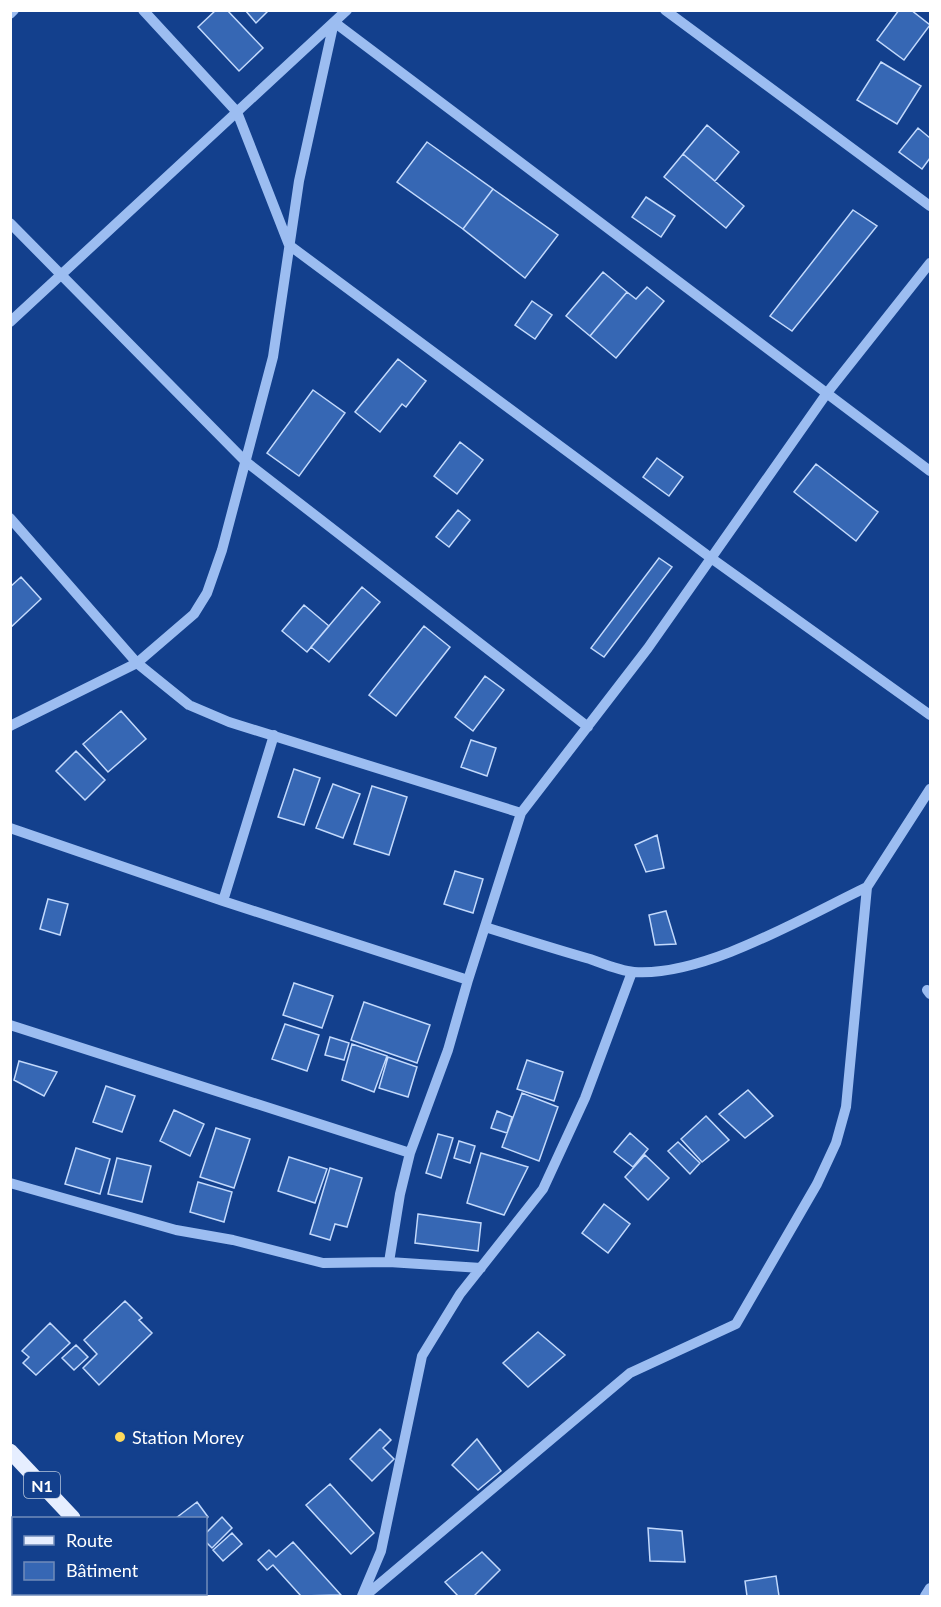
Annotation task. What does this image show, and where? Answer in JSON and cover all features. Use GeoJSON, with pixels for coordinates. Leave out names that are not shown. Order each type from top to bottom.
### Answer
{"type":"FeatureCollection","features":[{"type":"Feature","properties":{"kind":"main road","name":"N1"},"geometry":{"type":"LineString","coordinates":[[10,1451],[72,1517]]}},
{"type":"Feature","properties":{"kind":"street"},"geometry":{"type":"LineString","coordinates":[[10,14],[14,10]]}},
{"type":"Feature","properties":{"kind":"street"},"geometry":{"type":"LineString","coordinates":[[142,10],[237,112],[289,245],[711,558],[930,715]]}},
{"type":"Feature","properties":{"kind":"street"},"geometry":{"type":"LineString","coordinates":[[10,322],[347,10]]}},
{"type":"Feature","properties":{"kind":"street"},"geometry":{"type":"LineString","coordinates":[[665,10],[930,206]]}},
{"type":"Feature","properties":{"kind":"street"},"geometry":{"type":"LineString","coordinates":[[10,726],[137,663],[194,614],[207,593],[222,550],[273,357],[299,181],[334,22]]}},
{"type":"Feature","properties":{"kind":"street"},"geometry":{"type":"LineString","coordinates":[[334,22],[930,471]]}},
{"type":"Feature","properties":{"kind":"street"},"geometry":{"type":"LineString","coordinates":[[10,223],[245,461],[588,727]]}},
{"type":"Feature","properties":{"kind":"street"},"geometry":{"type":"LineString","coordinates":[[389,1262],[400,1194],[410,1154],[448,1050],[521,813],[648,648],[827,393],[930,263]]}},
{"type":"Feature","properties":{"kind":"street"},"geometry":{"type":"LineString","coordinates":[[10,518],[137,663],[189,705],[229,722],[521,813]]}},
{"type":"Feature","properties":{"kind":"street"},"geometry":{"type":"LineString","coordinates":[[223,901],[274,735]]}},
{"type":"Feature","properties":{"kind":"street"},"geometry":{"type":"LineString","coordinates":[[364,1596],[630,1373],[736,1324],[817,1184],[836,1143],[846,1107],[867,887],[930,789]]}},
{"type":"Feature","properties":{"kind":"street"},"geometry":{"type":"LineString","coordinates":[[10,828],[223,901],[468,980]]}},
{"type":"Feature","properties":{"kind":"street"},"geometry":{"type":"LineString","coordinates":[[485,927],[632,972],[666,970],[696,964],[764,937],[867,887]]}},
{"type":"Feature","properties":{"kind":"street"},"geometry":{"type":"LineString","coordinates":[[364,1596],[381,1551],[422,1356],[460,1294],[543,1189],[585,1098],[632,972]]}},
{"type":"Feature","properties":{"kind":"street"},"geometry":{"type":"LineString","coordinates":[[10,1025],[410,1154]]}},
{"type":"Feature","properties":{"kind":"street"},"geometry":{"type":"LineString","coordinates":[[10,1183],[176,1230],[232,1240],[323,1263],[389,1262],[481,1268]]}},
{"type":"Feature","properties":{"kind":"street"},"geometry":{"type":"LineString","coordinates":[[925,1596],[930,1588]]}},
{"type":"Feature","properties":{"kind":"building"},"geometry":{"type":"Polygon","coordinates":[[[216,10],[227,10],[263,48],[239,71],[198,27],[216,10]]]}},
{"type":"Feature","properties":{"kind":"building"},"geometry":{"type":"Polygon","coordinates":[[[245,10],[269,10],[256,23],[245,10]]]}},
{"type":"Feature","properties":{"kind":"building"},"geometry":{"type":"Polygon","coordinates":[[[899,10],[911,10],[930,25],[904,60],[877,40],[899,10]]]}},
{"type":"Feature","properties":{"kind":"building"},"geometry":{"type":"Polygon","coordinates":[[[881,62],[921,86],[897,124],[857,100],[881,62]]]}},
{"type":"Feature","properties":{"kind":"building"},"geometry":{"type":"Polygon","coordinates":[[[707,125],[739,152],[715,181],[683,154],[707,125]]]}},
{"type":"Feature","properties":{"kind":"building"},"geometry":{"type":"Polygon","coordinates":[[[918,128],[930,138],[930,158],[922,169],[899,152],[918,128]]]}},
{"type":"Feature","properties":{"kind":"building"},"geometry":{"type":"Polygon","coordinates":[[[427,142],[493,189],[463,229],[397,182],[427,142]]]}},
{"type":"Feature","properties":{"kind":"building"},"geometry":{"type":"Polygon","coordinates":[[[683,154],[744,206],[726,228],[664,177],[683,154]]]}},
{"type":"Feature","properties":{"kind":"building"},"geometry":{"type":"Polygon","coordinates":[[[493,189],[558,235],[525,278],[463,229],[493,189]]]}},
{"type":"Feature","properties":{"kind":"building"},"geometry":{"type":"Polygon","coordinates":[[[646,197],[675,216],[661,237],[632,217],[646,197]]]}},
{"type":"Feature","properties":{"kind":"building"},"geometry":{"type":"Polygon","coordinates":[[[853,210],[877,226],[792,331],[770,316],[853,210]]]}},
{"type":"Feature","properties":{"kind":"building"},"geometry":{"type":"Polygon","coordinates":[[[603,272],[627,292],[590,336],[566,316],[603,272]]]}},
{"type":"Feature","properties":{"kind":"building"},"geometry":{"type":"Polygon","coordinates":[[[647,287],[664,301],[616,358],[590,336],[627,292],[636,299],[647,287]]]}},
{"type":"Feature","properties":{"kind":"building"},"geometry":{"type":"Polygon","coordinates":[[[532,301],[552,315],[535,339],[515,325],[532,301]]]}},
{"type":"Feature","properties":{"kind":"building"},"geometry":{"type":"Polygon","coordinates":[[[398,359],[426,381],[406,407],[402,404],[380,432],[355,412],[398,359]]]}},
{"type":"Feature","properties":{"kind":"building"},"geometry":{"type":"Polygon","coordinates":[[[313,390],[345,413],[299,476],[267,453],[313,390]]]}},
{"type":"Feature","properties":{"kind":"building"},"geometry":{"type":"Polygon","coordinates":[[[460,442],[483,460],[457,494],[434,476],[460,442]]]}},
{"type":"Feature","properties":{"kind":"building"},"geometry":{"type":"Polygon","coordinates":[[[657,458],[683,477],[669,496],[643,477],[657,458]]]}},
{"type":"Feature","properties":{"kind":"building"},"geometry":{"type":"Polygon","coordinates":[[[816,464],[878,512],[856,541],[794,492],[816,464]]]}},
{"type":"Feature","properties":{"kind":"building"},"geometry":{"type":"Polygon","coordinates":[[[458,510],[470,520],[449,547],[436,537],[458,510]]]}},
{"type":"Feature","properties":{"kind":"building"},"geometry":{"type":"Polygon","coordinates":[[[659,558],[672,567],[604,657],[591,648],[659,558]]]}},
{"type":"Feature","properties":{"kind":"building"},"geometry":{"type":"Polygon","coordinates":[[[21,577],[41,599],[10,628],[10,587],[21,577]]]}},
{"type":"Feature","properties":{"kind":"building"},"geometry":{"type":"Polygon","coordinates":[[[362,587],[380,602],[329,662],[311,647],[362,587]]]}},
{"type":"Feature","properties":{"kind":"building"},"geometry":{"type":"Polygon","coordinates":[[[304,605],[329,626],[307,652],[282,631],[304,605]]]}},
{"type":"Feature","properties":{"kind":"building"},"geometry":{"type":"Polygon","coordinates":[[[424,626],[450,647],[396,716],[369,695],[424,626]]]}},
{"type":"Feature","properties":{"kind":"building"},"geometry":{"type":"Polygon","coordinates":[[[485,676],[504,690],[473,731],[455,717],[485,676]]]}},
{"type":"Feature","properties":{"kind":"building"},"geometry":{"type":"Polygon","coordinates":[[[121,711],[146,739],[108,772],[83,744],[121,711]]]}},
{"type":"Feature","properties":{"kind":"building"},"geometry":{"type":"Polygon","coordinates":[[[471,740],[496,748],[487,776],[461,767],[471,740]]]}},
{"type":"Feature","properties":{"kind":"building"},"geometry":{"type":"Polygon","coordinates":[[[76,751],[105,780],[85,800],[56,771],[76,751]]]}},
{"type":"Feature","properties":{"kind":"building"},"geometry":{"type":"Polygon","coordinates":[[[294,769],[320,778],[304,825],[278,817],[294,769]]]}},
{"type":"Feature","properties":{"kind":"building"},"geometry":{"type":"Polygon","coordinates":[[[333,784],[360,794],[343,838],[316,828],[333,784]]]}},
{"type":"Feature","properties":{"kind":"building"},"geometry":{"type":"Polygon","coordinates":[[[372,786],[407,797],[389,855],[354,844],[372,786]]]}},
{"type":"Feature","properties":{"kind":"building"},"geometry":{"type":"Polygon","coordinates":[[[657,835],[664,868],[646,872],[635,845],[657,835]]]}},
{"type":"Feature","properties":{"kind":"building"},"geometry":{"type":"Polygon","coordinates":[[[455,871],[483,879],[473,913],[444,904],[455,871]]]}},
{"type":"Feature","properties":{"kind":"building"},"geometry":{"type":"Polygon","coordinates":[[[48,899],[68,904],[60,935],[40,929],[48,899]]]}},
{"type":"Feature","properties":{"kind":"building"},"geometry":{"type":"Polygon","coordinates":[[[666,911],[676,944],[655,945],[649,915],[666,911]]]}},
{"type":"Feature","properties":{"kind":"building"},"geometry":{"type":"Polygon","coordinates":[[[294,983],[333,996],[322,1028],[283,1015],[294,983]]]}},
{"type":"Feature","properties":{"kind":"building"},"geometry":{"type":"Polygon","coordinates":[[[364,1002],[430,1025],[417,1063],[351,1040],[364,1002]]]}},
{"type":"Feature","properties":{"kind":"building"},"geometry":{"type":"Polygon","coordinates":[[[285,1024],[319,1035],[307,1071],[272,1059],[285,1024]]]}},
{"type":"Feature","properties":{"kind":"building"},"geometry":{"type":"Polygon","coordinates":[[[330,1037],[349,1043],[344,1060],[325,1055],[330,1037]]]}},
{"type":"Feature","properties":{"kind":"building"},"geometry":{"type":"Polygon","coordinates":[[[352,1044],[387,1056],[374,1092],[342,1080],[352,1044]]]}},
{"type":"Feature","properties":{"kind":"building"},"geometry":{"type":"Polygon","coordinates":[[[388,1057],[417,1067],[408,1097],[379,1088],[388,1057]]]}},
{"type":"Feature","properties":{"kind":"building"},"geometry":{"type":"Polygon","coordinates":[[[527,1060],[563,1072],[554,1101],[517,1089],[527,1060]]]}},
{"type":"Feature","properties":{"kind":"building"},"geometry":{"type":"Polygon","coordinates":[[[19,1061],[57,1072],[44,1096],[14,1080],[19,1061]]]}},
{"type":"Feature","properties":{"kind":"building"},"geometry":{"type":"Polygon","coordinates":[[[106,1086],[135,1096],[122,1132],[93,1122],[106,1086]]]}},
{"type":"Feature","properties":{"kind":"building"},"geometry":{"type":"Polygon","coordinates":[[[748,1090],[773,1116],[745,1138],[719,1114],[748,1090]]]}},
{"type":"Feature","properties":{"kind":"building"},"geometry":{"type":"Polygon","coordinates":[[[522,1093],[558,1107],[539,1161],[502,1147],[522,1093]]]}},
{"type":"Feature","properties":{"kind":"building"},"geometry":{"type":"Polygon","coordinates":[[[174,1110],[204,1124],[190,1156],[160,1141],[174,1110]]]}},
{"type":"Feature","properties":{"kind":"building"},"geometry":{"type":"Polygon","coordinates":[[[497,1111],[512,1117],[507,1133],[491,1128],[497,1111]]]}},
{"type":"Feature","properties":{"kind":"building"},"geometry":{"type":"Polygon","coordinates":[[[706,1116],[729,1140],[702,1162],[681,1139],[706,1116]]]}},
{"type":"Feature","properties":{"kind":"building"},"geometry":{"type":"Polygon","coordinates":[[[216,1128],[250,1139],[234,1188],[200,1177],[216,1128]]]}},
{"type":"Feature","properties":{"kind":"building"},"geometry":{"type":"Polygon","coordinates":[[[630,1133],[648,1149],[633,1167],[614,1152],[630,1133]]]}},
{"type":"Feature","properties":{"kind":"building"},"geometry":{"type":"Polygon","coordinates":[[[438,1134],[453,1138],[441,1178],[426,1173],[438,1134]]]}},
{"type":"Feature","properties":{"kind":"building"},"geometry":{"type":"Polygon","coordinates":[[[459,1141],[475,1146],[470,1163],[454,1158],[459,1141]]]}},
{"type":"Feature","properties":{"kind":"building"},"geometry":{"type":"Polygon","coordinates":[[[678,1142],[700,1163],[690,1174],[668,1151],[678,1142]]]}},
{"type":"Feature","properties":{"kind":"building"},"geometry":{"type":"Polygon","coordinates":[[[76,1148],[110,1159],[100,1194],[65,1184],[76,1148]]]}},
{"type":"Feature","properties":{"kind":"building"},"geometry":{"type":"Polygon","coordinates":[[[481,1153],[528,1167],[504,1215],[467,1203],[481,1153]]]}},
{"type":"Feature","properties":{"kind":"building"},"geometry":{"type":"Polygon","coordinates":[[[645,1155],[669,1178],[648,1200],[625,1177],[645,1155]]]}},
{"type":"Feature","properties":{"kind":"building"},"geometry":{"type":"Polygon","coordinates":[[[289,1157],[327,1169],[315,1203],[278,1191],[289,1157]]]}},
{"type":"Feature","properties":{"kind":"building"},"geometry":{"type":"Polygon","coordinates":[[[117,1158],[151,1166],[142,1202],[108,1194],[117,1158]]]}},
{"type":"Feature","properties":{"kind":"building"},"geometry":{"type":"Polygon","coordinates":[[[330,1168],[362,1178],[347,1227],[335,1224],[330,1240],[310,1234],[330,1168]]]}},
{"type":"Feature","properties":{"kind":"building"},"geometry":{"type":"Polygon","coordinates":[[[198,1182],[232,1192],[224,1222],[190,1212],[198,1182]]]}},
{"type":"Feature","properties":{"kind":"building"},"geometry":{"type":"Polygon","coordinates":[[[604,1204],[630,1224],[608,1253],[582,1233],[604,1204]]]}},
{"type":"Feature","properties":{"kind":"building"},"geometry":{"type":"Polygon","coordinates":[[[418,1214],[481,1223],[478,1251],[415,1243],[418,1214]]]}},
{"type":"Feature","properties":{"kind":"building"},"geometry":{"type":"Polygon","coordinates":[[[125,1301],[142,1318],[139,1320],[152,1333],[99,1385],[83,1368],[97,1354],[84,1340],[125,1301]]]}},
{"type":"Feature","properties":{"kind":"building"},"geometry":{"type":"Polygon","coordinates":[[[50,1323],[70,1343],[36,1375],[23,1363],[29,1357],[22,1351],[50,1323]]]}},
{"type":"Feature","properties":{"kind":"building"},"geometry":{"type":"Polygon","coordinates":[[[538,1332],[565,1355],[528,1387],[503,1363],[538,1332]]]}},
{"type":"Feature","properties":{"kind":"building"},"geometry":{"type":"Polygon","coordinates":[[[76,1345],[88,1357],[74,1370],[62,1358],[76,1345]]]}},
{"type":"Feature","properties":{"kind":"building"},"geometry":{"type":"Polygon","coordinates":[[[380,1429],[391,1440],[383,1448],[394,1459],[372,1481],[350,1459],[380,1429]]]}},
{"type":"Feature","properties":{"kind":"building"},"geometry":{"type":"Polygon","coordinates":[[[477,1439],[501,1471],[478,1490],[452,1465],[477,1439]]]}},
{"type":"Feature","properties":{"kind":"building"},"geometry":{"type":"Polygon","coordinates":[[[330,1484],[374,1533],[351,1554],[306,1505],[330,1484]]]}},
{"type":"Feature","properties":{"kind":"building"},"geometry":{"type":"Polygon","coordinates":[[[197,1502],[208,1517],[207,1518],[177,1517],[197,1502]]]}},
{"type":"Feature","properties":{"kind":"building"},"geometry":{"type":"Polygon","coordinates":[[[222,1517],[232,1528],[212,1548],[207,1543],[207,1532],[222,1517]]]}},
{"type":"Feature","properties":{"kind":"building"},"geometry":{"type":"Polygon","coordinates":[[[648,1528],[682,1531],[685,1562],[650,1561],[648,1528]]]}},
{"type":"Feature","properties":{"kind":"building"},"geometry":{"type":"Polygon","coordinates":[[[232,1533],[242,1544],[223,1561],[213,1550],[232,1533]]]}},
{"type":"Feature","properties":{"kind":"building"},"geometry":{"type":"Polygon","coordinates":[[[293,1542],[341,1595],[301,1596],[273,1565],[267,1570],[258,1560],[269,1550],[276,1557],[293,1542]]]}},
{"type":"Feature","properties":{"kind":"building"},"geometry":{"type":"Polygon","coordinates":[[[482,1552],[500,1570],[474,1596],[458,1596],[445,1582],[482,1552]]]}},
{"type":"Feature","properties":{"kind":"building"},"geometry":{"type":"Polygon","coordinates":[[[776,1576],[779,1596],[747,1596],[745,1581],[776,1576]]]}},
{"type":"Feature","properties":{"kind":"building"},"geometry":{"type":"Polygon","coordinates":[[[28,1595],[62,1596],[30,1596],[28,1595]]]}},
{"type":"Feature","properties":{"kind":"place","name":"Station Morey"},"geometry":{"type":"Point","coordinates":[120,1437]}}]}
